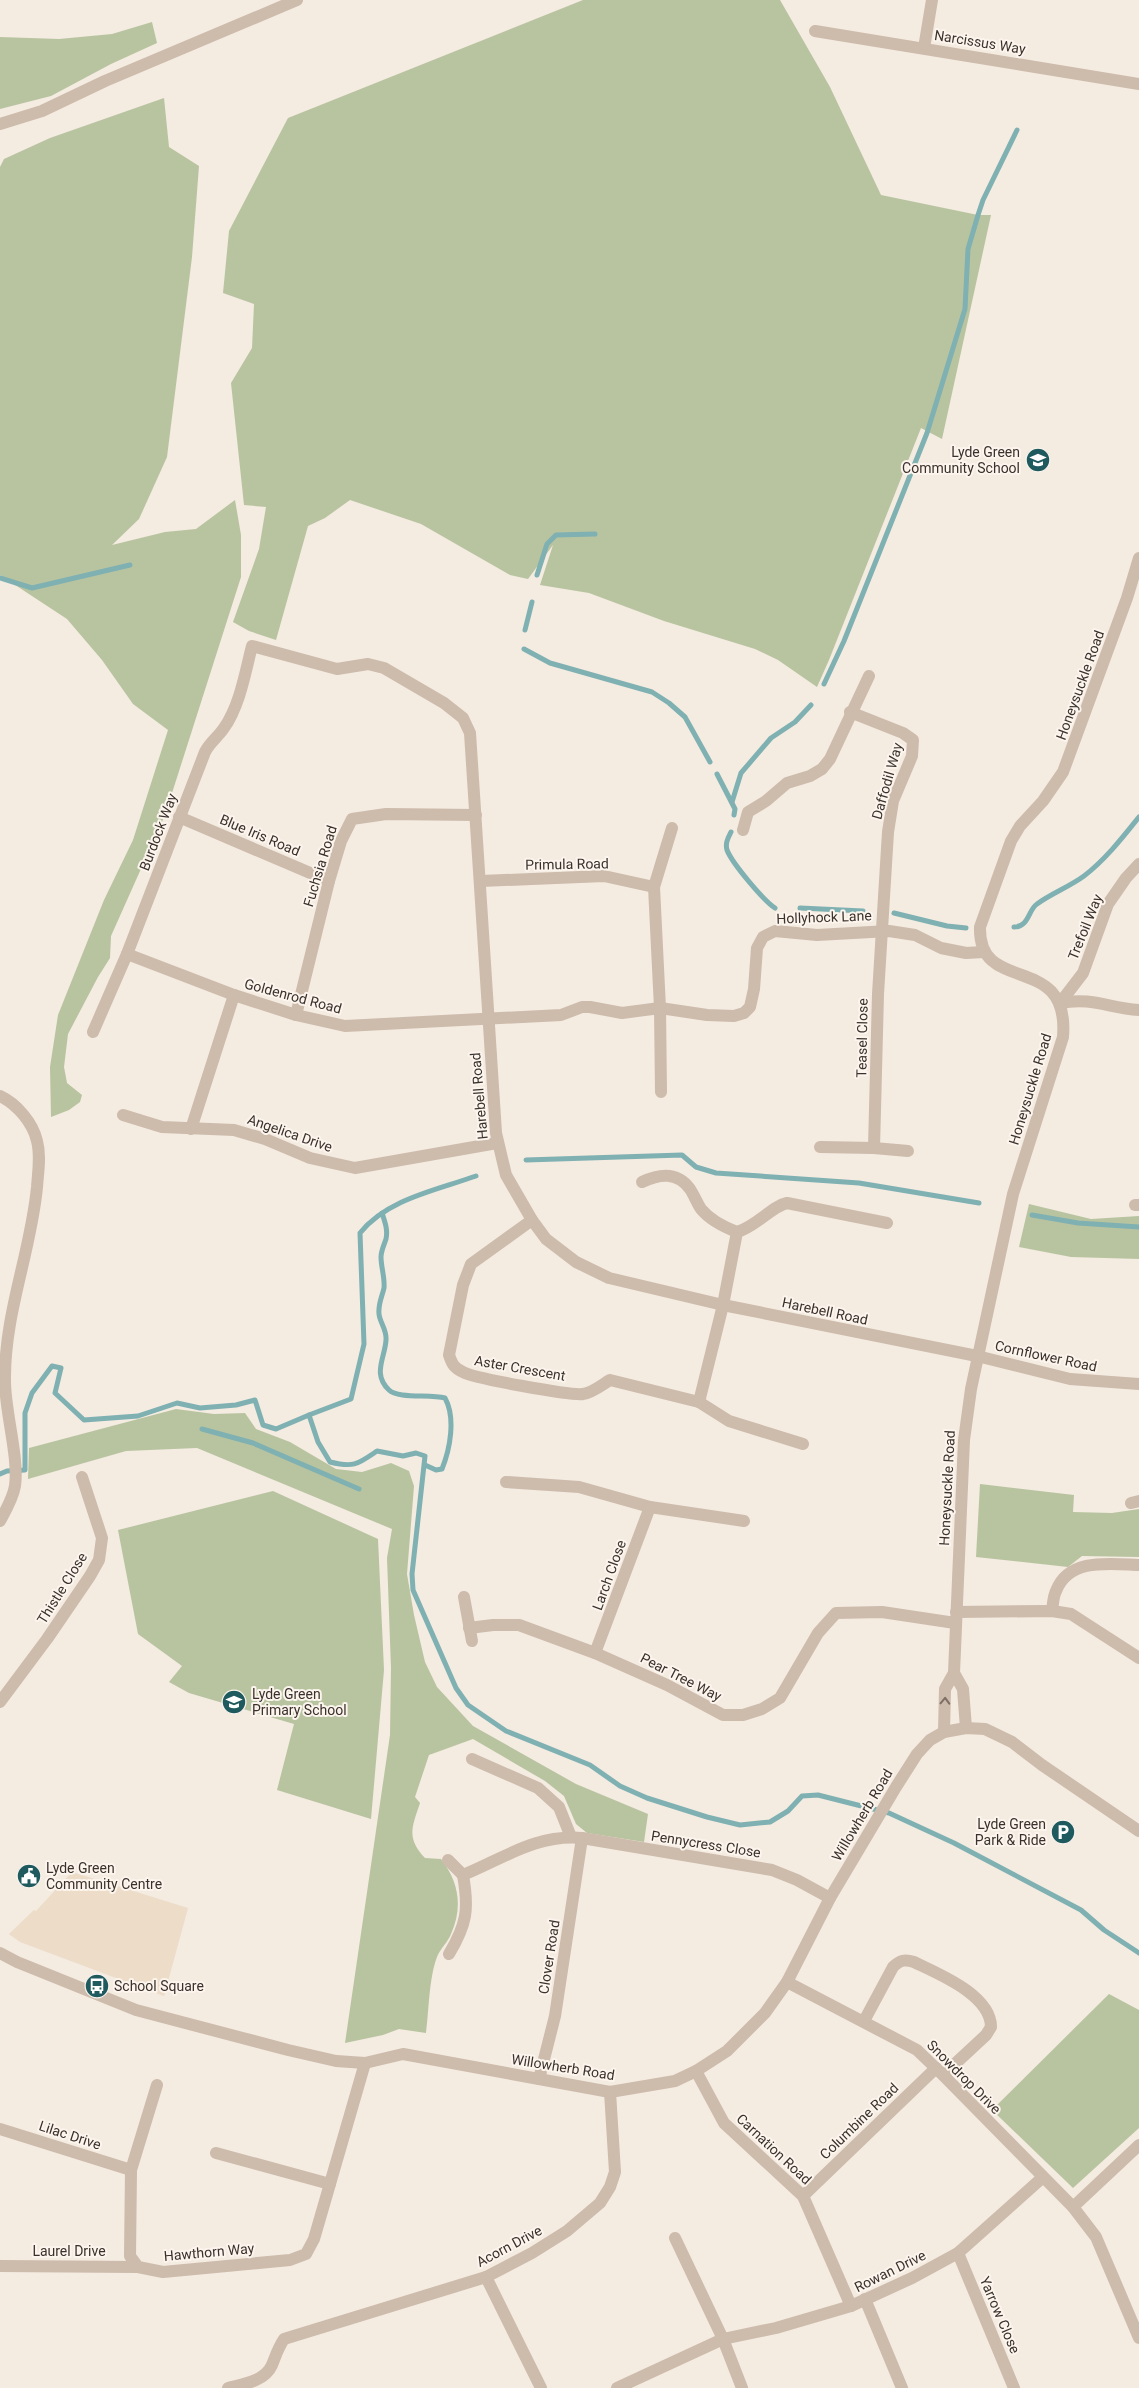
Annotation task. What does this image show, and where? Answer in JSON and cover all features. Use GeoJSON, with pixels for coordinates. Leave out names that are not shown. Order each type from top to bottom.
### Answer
{"type":"FeatureCollection","features":[{"type":"Feature","properties":{"kind":"street"},"geometry":{"type":"LineString","coordinates":[[0,124],[42,111],[105,81],[297,0]]}},
{"type":"Feature","properties":{"kind":"street"},"geometry":{"type":"LineString","coordinates":[[924,48],[932,0]]}},
{"type":"Feature","properties":{"kind":"street","name":"Narcissus Way"},"geometry":{"type":"LineString","coordinates":[[815,31],[1139,84]]}},
{"type":"Feature","properties":{"kind":"street","name":"Honeysuckle Road"},"geometry":{"type":"LineString","coordinates":[[984,952],[980,940],[980,927],[1005,855],[1020,826],[1064,772],[1128,598],[1139,558]]}},
{"type":"Feature","properties":{"kind":"street","name":"Harebell Road"},"geometry":{"type":"LineString","coordinates":[[252,646],[337,669],[356,664],[368,664],[384,668],[444,703],[463,718],[470,733],[493,1114],[497,1143],[506,1175],[532,1220],[546,1239],[576,1262],[609,1278],[724,1305],[977,1356]]}},
{"type":"Feature","properties":{"kind":"street","name":"Burdock Way"},"geometry":{"type":"LineString","coordinates":[[93,1032],[128,954],[204,752],[211,741],[225,727],[235,707],[252,646]]}},
{"type":"Feature","properties":{"kind":"street"},"geometry":{"type":"LineString","coordinates":[[743,830],[748,812],[766,802],[787,783],[810,776],[822,769],[830,758],[850,712],[869,676]]}},
{"type":"Feature","properties":{"kind":"street","name":"Daffodil Way"},"geometry":{"type":"LineString","coordinates":[[850,712],[903,732],[914,740],[912,756],[893,801],[889,824],[881,930]]}},
{"type":"Feature","properties":{"kind":"street","name":"Fuchsia Road"},"geometry":{"type":"LineString","coordinates":[[296,1015],[329,881],[341,840],[352,819],[386,814],[476,815]]}},
{"type":"Feature","properties":{"kind":"street","name":"Blue Iris Road"},"geometry":{"type":"LineString","coordinates":[[179,817],[329,881]]}},
{"type":"Feature","properties":{"kind":"street"},"geometry":{"type":"LineString","coordinates":[[661,1092],[660,1008],[654,887],[672,828]]}},
{"type":"Feature","properties":{"kind":"street","name":"Trefoil Way"},"geometry":{"type":"LineString","coordinates":[[1060,1003],[1083,973],[1108,904],[1126,878],[1139,864]]}},
{"type":"Feature","properties":{"kind":"street","name":"Primula Road"},"geometry":{"type":"LineString","coordinates":[[480,882],[604,876],[654,887]]}},
{"type":"Feature","properties":{"kind":"street","name":"Hollyhock Lane"},"geometry":{"type":"LineString","coordinates":[[488,1017],[561,1015],[582,1007],[622,1013],[660,1008],[706,1015],[734,1016],[744,1013],[750,1007],[754,989],[757,948],[763,936],[775,931],[817,935],[881,930],[915,936],[941,948],[966,953],[984,952]]}},
{"type":"Feature","properties":{"kind":"street","name":"Teasel Close"},"geometry":{"type":"LineString","coordinates":[[874,1148],[881,930]]}},
{"type":"Feature","properties":{"kind":"street"},"geometry":{"type":"LineString","coordinates":[[984,952],[996,966],[1043,983],[1052,991],[1060,1003],[1090,1000],[1139,1010]]}},
{"type":"Feature","properties":{"kind":"street","name":"Goldenrod Road"},"geometry":{"type":"LineString","coordinates":[[128,954],[234,995],[296,1015],[345,1026],[488,1017]]}},
{"type":"Feature","properties":{"kind":"street"},"geometry":{"type":"LineString","coordinates":[[191,1129],[234,995]]}},
{"type":"Feature","properties":{"kind":"street","name":"Honeysuckle Road"},"geometry":{"type":"LineString","coordinates":[[944,1732],[945,1689],[954,1673],[965,1425],[977,1356],[1013,1194],[1063,1037],[1065,1018],[1060,1003]]}},
{"type":"Feature","properties":{"kind":"street"},"geometry":{"type":"LineString","coordinates":[[0,1096],[19,1110],[34,1129],[38,1142],[39,1163],[35,1205],[17,1288],[6,1356],[7,1410],[15,1471],[11,1499],[0,1521]]}},
{"type":"Feature","properties":{"kind":"street","name":"Angelica Drive"},"geometry":{"type":"LineString","coordinates":[[122,1115],[162,1127],[234,1130],[265,1139],[310,1158],[355,1168],[497,1143]]}},
{"type":"Feature","properties":{"kind":"street"},"geometry":{"type":"LineString","coordinates":[[820,1147],[908,1151]]}},
{"type":"Feature","properties":{"kind":"street"},"geometry":{"type":"LineString","coordinates":[[642,1182],[666,1174],[675,1177],[689,1188],[702,1210],[722,1227],[737,1232],[752,1226],[774,1208],[787,1203],[887,1223]]}},
{"type":"Feature","properties":{"kind":"street","name":"Aster Crescent"},"geometry":{"type":"LineString","coordinates":[[532,1220],[472,1264],[463,1286],[449,1356],[452,1366],[465,1374],[560,1392],[583,1394],[610,1380],[699,1402],[729,1421],[803,1444]]}},
{"type":"Feature","properties":{"kind":"street"},"geometry":{"type":"LineString","coordinates":[[699,1402],[724,1305],[737,1232]]}},
{"type":"Feature","properties":{"kind":"street","name":"Cornflower Road"},"geometry":{"type":"LineString","coordinates":[[977,1356],[1070,1379],[1139,1384]]}},
{"type":"Feature","properties":{"kind":"street","name":"Thistle Close"},"geometry":{"type":"LineString","coordinates":[[0,1702],[47,1639],[100,1560],[102,1538],[82,1477]]}},
{"type":"Feature","properties":{"kind":"street"},"geometry":{"type":"LineString","coordinates":[[506,1482],[579,1487],[650,1507],[744,1522]]}},
{"type":"Feature","properties":{"kind":"street","name":"Larch Close"},"geometry":{"type":"LineString","coordinates":[[595,1653],[650,1507]]}},
{"type":"Feature","properties":{"kind":"street"},"geometry":{"type":"LineString","coordinates":[[1052,1611],[1056,1590],[1068,1574],[1090,1563],[1139,1565]]}},
{"type":"Feature","properties":{"kind":"street","name":"Pear Tree Way"},"geometry":{"type":"LineString","coordinates":[[464,1597],[470,1635],[493,1625],[519,1625],[595,1653],[668,1685],[723,1716],[744,1715],[762,1709],[780,1698],[818,1633],[836,1613],[882,1612],[955,1618],[1052,1611],[1071,1614],[1139,1658]]}},
{"type":"Feature","properties":{"kind":"street","name":"Honeysuckle Road"},"geometry":{"type":"LineString","coordinates":[[954,1673],[963,1689],[966,1728]]}},
{"type":"Feature","properties":{"kind":"street","name":"Willowherb Road"},"geometry":{"type":"LineString","coordinates":[[0,1953],[17,1962],[136,2010],[288,2050],[336,2060],[365,2063],[403,2054],[610,2092],[675,2081],[696,2071],[727,2051],[765,2013],[787,1982],[830,1898],[866,1835],[917,1754],[930,1740],[944,1732],[966,1728],[985,1729],[1012,1742],[1042,1765],[1139,1831]]}},
{"type":"Feature","properties":{"kind":"street"},"geometry":{"type":"LineString","coordinates":[[472,1759],[538,1788],[559,1807],[577,1838]]}},
{"type":"Feature","properties":{"kind":"street","name":"Pennycress Close"},"geometry":{"type":"LineString","coordinates":[[463,1875],[545,1839],[577,1838],[772,1870],[797,1880],[830,1898]]}},
{"type":"Feature","properties":{"kind":"street","name":"Clover Road"},"geometry":{"type":"LineString","coordinates":[[539,2079],[555,2016],[577,1838]]}},
{"type":"Feature","properties":{"kind":"street"},"geometry":{"type":"LineString","coordinates":[[448,1860],[463,1875],[467,1898],[467,1917],[460,1936],[449,1954]]}},
{"type":"Feature","properties":{"kind":"street","name":"Columbine Road"},"geometry":{"type":"LineString","coordinates":[[803,2196],[939,2072],[986,2035],[991,2027],[988,2011],[957,1982],[907,1960],[899,1962],[893,1967],[864,2020]]}},
{"type":"Feature","properties":{"kind":"street","name":"Snowdrop Drive"},"geometry":{"type":"LineString","coordinates":[[787,1982],[864,2020],[917,2050],[1042,2178],[1073,2207],[1099,2242],[1139,2338]]}},
{"type":"Feature","properties":{"kind":"street","name":"Hawthorn Way"},"geometry":{"type":"LineString","coordinates":[[138,2267],[162,2272],[290,2260],[306,2254],[314,2239],[365,2063]]}},
{"type":"Feature","properties":{"kind":"street","name":"Carnation Road"},"geometry":{"type":"LineString","coordinates":[[696,2071],[724,2123],[803,2196],[850,2306]]}},
{"type":"Feature","properties":{"kind":"street"},"geometry":{"type":"LineString","coordinates":[[138,2267],[130,2256],[131,2170],[157,2085]]}},
{"type":"Feature","properties":{"kind":"street","name":"Acorn Drive"},"geometry":{"type":"LineString","coordinates":[[228,2388],[261,2378],[272,2366],[275,2353],[284,2339],[486,2277],[532,2253],[567,2231],[600,2203],[610,2187],[615,2172],[610,2092]]}},
{"type":"Feature","properties":{"kind":"street","name":"Lilac Drive"},"geometry":{"type":"LineString","coordinates":[[0,2129],[131,2170]]}},
{"type":"Feature","properties":{"kind":"street"},"geometry":{"type":"LineString","coordinates":[[1073,2207],[1139,2145]]}},
{"type":"Feature","properties":{"kind":"street"},"geometry":{"type":"LineString","coordinates":[[216,2152],[330,2184]]}},
{"type":"Feature","properties":{"kind":"street","name":"Rowan Drive"},"geometry":{"type":"LineString","coordinates":[[617,2388],[723,2339],[776,2328],[850,2306],[865,2299],[958,2253],[1042,2178]]}},
{"type":"Feature","properties":{"kind":"street"},"geometry":{"type":"LineString","coordinates":[[675,2238],[723,2339],[742,2388]]}},
{"type":"Feature","properties":{"kind":"street","name":"Yarrow Close"},"geometry":{"type":"LineString","coordinates":[[958,2253],[1014,2388]]}},
{"type":"Feature","properties":{"kind":"street","name":"Laurel Drive"},"geometry":{"type":"LineString","coordinates":[[0,2266],[138,2267]]}},
{"type":"Feature","properties":{"kind":"street"},"geometry":{"type":"LineString","coordinates":[[486,2277],[541,2388]]}},
{"type":"Feature","properties":{"kind":"street"},"geometry":{"type":"LineString","coordinates":[[865,2299],[902,2388]]}},
{"type":"Feature","properties":{"kind":"green space"},"geometry":{"type":"Polygon","coordinates":[[[583,0],[780,0],[830,87],[881,195],[978,215],[991,215],[942,439],[921,428],[817,687],[778,660],[755,649],[664,621],[589,593],[540,585],[553,545],[528,579],[510,575],[421,524],[350,500],[325,518],[308,526],[276,640],[249,631],[233,622],[259,549],[266,507],[244,505],[231,383],[252,348],[254,304],[223,293],[229,231],[288,118],[583,0]]]}},
{"type":"Feature","properties":{"kind":"green space"},"geometry":{"type":"Polygon","coordinates":[[[152,22],[157,43],[111,64],[51,96],[0,109],[0,37],[59,39],[112,34],[152,22]]]}},
{"type":"Feature","properties":{"kind":"green space"},"geometry":{"type":"Polygon","coordinates":[[[164,98],[169,147],[199,166],[192,257],[167,457],[139,519],[112,545],[165,532],[196,529],[235,500],[241,535],[241,577],[165,815],[111,936],[110,958],[68,1034],[64,1067],[67,1083],[82,1095],[80,1102],[69,1110],[51,1117],[50,1067],[58,1015],[104,900],[133,840],[168,730],[133,704],[102,660],[67,619],[0,575],[0,167],[4,159],[50,138],[164,98]]]}},
{"type":"Feature","properties":{"kind":"green space"},"geometry":{"type":"Polygon","coordinates":[[[1029,1204],[1091,1219],[1139,1216],[1139,1259],[1071,1257],[1019,1247],[1029,1204]]]}},
{"type":"Feature","properties":{"kind":"green space"},"geometry":{"type":"Polygon","coordinates":[[[176,1409],[214,1414],[245,1413],[256,1429],[290,1442],[336,1469],[362,1472],[391,1463],[409,1471],[414,1486],[407,1574],[425,1662],[437,1687],[473,1726],[576,1784],[648,1814],[644,1842],[587,1833],[576,1824],[564,1796],[545,1781],[473,1739],[429,1755],[415,1797],[420,1803],[413,1826],[413,1838],[419,1851],[425,1858],[441,1859],[452,1877],[458,1904],[455,1924],[434,1965],[426,2033],[399,2029],[383,2035],[345,2043],[390,1735],[391,1668],[387,1558],[392,1529],[197,1448],[126,1451],[28,1479],[29,1448],[176,1409]]]}},
{"type":"Feature","properties":{"kind":"green space"},"geometry":{"type":"Polygon","coordinates":[[[980,1484],[1074,1495],[1073,1512],[1112,1513],[1139,1509],[1139,1557],[1082,1556],[1068,1567],[976,1557],[980,1484]]]}},
{"type":"Feature","properties":{"kind":"green space"},"geometry":{"type":"Polygon","coordinates":[[[273,1491],[378,1539],[384,1670],[371,1819],[277,1790],[294,1724],[189,1693],[169,1682],[182,1666],[138,1634],[118,1530],[273,1491]]]}},
{"type":"Feature","properties":{"kind":"green space"},"geometry":{"type":"Polygon","coordinates":[[[1109,1994],[1139,2010],[1139,2128],[1073,2188],[992,2110],[1109,1994]]]}},
{"type":"Feature","properties":{"kind":"shaded area","name":"School Square"},"geometry":{"type":"Polygon","coordinates":[[[72,1872],[188,1908],[164,1996],[20,1942],[9,1934],[34,1910],[36,1911],[72,1872]]]}},
{"type":"Feature","properties":{"kind":"waterway"},"geometry":{"type":"LineString","coordinates":[[824,684],[844,641],[927,433],[965,309],[968,249],[978,215],[983,200],[1017,130]]}},
{"type":"Feature","properties":{"kind":"waterway"},"geometry":{"type":"LineString","coordinates":[[537,575],[547,544],[556,535],[595,534]]}},
{"type":"Feature","properties":{"kind":"waterway"},"geometry":{"type":"LineString","coordinates":[[0,578],[32,588],[130,565]]}},
{"type":"Feature","properties":{"kind":"waterway"},"geometry":{"type":"LineString","coordinates":[[525,630],[532,602]]}},
{"type":"Feature","properties":{"kind":"waterway"},"geometry":{"type":"LineString","coordinates":[[524,649],[550,663],[652,692],[685,717],[710,762]]}},
{"type":"Feature","properties":{"kind":"waterway"},"geometry":{"type":"LineString","coordinates":[[732,802],[741,773],[771,738],[795,722],[811,705]]}},
{"type":"Feature","properties":{"kind":"waterway"},"geometry":{"type":"LineString","coordinates":[[717,774],[735,809],[734,815]]}},
{"type":"Feature","properties":{"kind":"waterway"},"geometry":{"type":"LineString","coordinates":[[1014,927],[1023,924],[1037,904],[1092,870],[1139,817]]}},
{"type":"Feature","properties":{"kind":"waterway"},"geometry":{"type":"LineString","coordinates":[[731,832],[726,845],[730,856],[756,890],[775,908]]}},
{"type":"Feature","properties":{"kind":"waterway"},"geometry":{"type":"LineString","coordinates":[[800,908],[863,911]]}},
{"type":"Feature","properties":{"kind":"waterway"},"geometry":{"type":"LineString","coordinates":[[894,913],[947,926],[966,928]]}},
{"type":"Feature","properties":{"kind":"waterway"},"geometry":{"type":"LineString","coordinates":[[526,1160],[682,1155],[696,1167],[716,1173],[859,1183],[979,1203]]}},
{"type":"Feature","properties":{"kind":"waterway"},"geometry":{"type":"LineString","coordinates":[[309,1415],[351,1399],[364,1344],[360,1233],[371,1221],[398,1204],[429,1191],[476,1176]]}},
{"type":"Feature","properties":{"kind":"waterway"},"geometry":{"type":"LineString","coordinates":[[382,1213],[387,1232],[381,1255],[384,1288],[379,1310],[386,1336],[380,1372],[381,1378],[393,1393],[445,1398],[450,1415],[451,1434],[442,1469],[436,1470],[425,1465]]}},
{"type":"Feature","properties":{"kind":"waterway"},"geometry":{"type":"LineString","coordinates":[[1032,1215],[1078,1223],[1139,1227]]}},
{"type":"Feature","properties":{"kind":"waterway"},"geometry":{"type":"LineString","coordinates":[[0,1474],[7,1471],[25,1470],[25,1413],[32,1393],[52,1366],[61,1368],[55,1393],[84,1420],[138,1416],[177,1403],[200,1408],[236,1405],[255,1400],[263,1425],[276,1429],[309,1415],[318,1442],[330,1462],[345,1465],[355,1464],[377,1451],[403,1456],[416,1453],[425,1456],[412,1574],[413,1590],[456,1688],[468,1705],[506,1731],[590,1765],[620,1786],[647,1798],[707,1817],[740,1825],[770,1822],[788,1811],[802,1796],[818,1795],[889,1813],[954,1843],[1081,1910],[1104,1930],[1139,1953]]}},
{"type":"Feature","properties":{"kind":"waterway"},"geometry":{"type":"LineString","coordinates":[[202,1429],[253,1443],[359,1489]]}},
{"type":"Feature","properties":{"kind":"place","name":"Lyde Green Community School"},"geometry":{"type":"Point","coordinates":[1038,460]}},
{"type":"Feature","properties":{"kind":"place","name":"Lyde Green Primary School"},"geometry":{"type":"Point","coordinates":[234,1702]}},
{"type":"Feature","properties":{"kind":"place","name":"Lyde Green Park & Ride"},"geometry":{"type":"Point","coordinates":[1063,1832]}},
{"type":"Feature","properties":{"kind":"place","name":"Lyde Green Community Centre"},"geometry":{"type":"Point","coordinates":[29,1876]}},
{"type":"Feature","properties":{"kind":"place","name":"School Square"},"geometry":{"type":"Point","coordinates":[97,1986]}}]}
